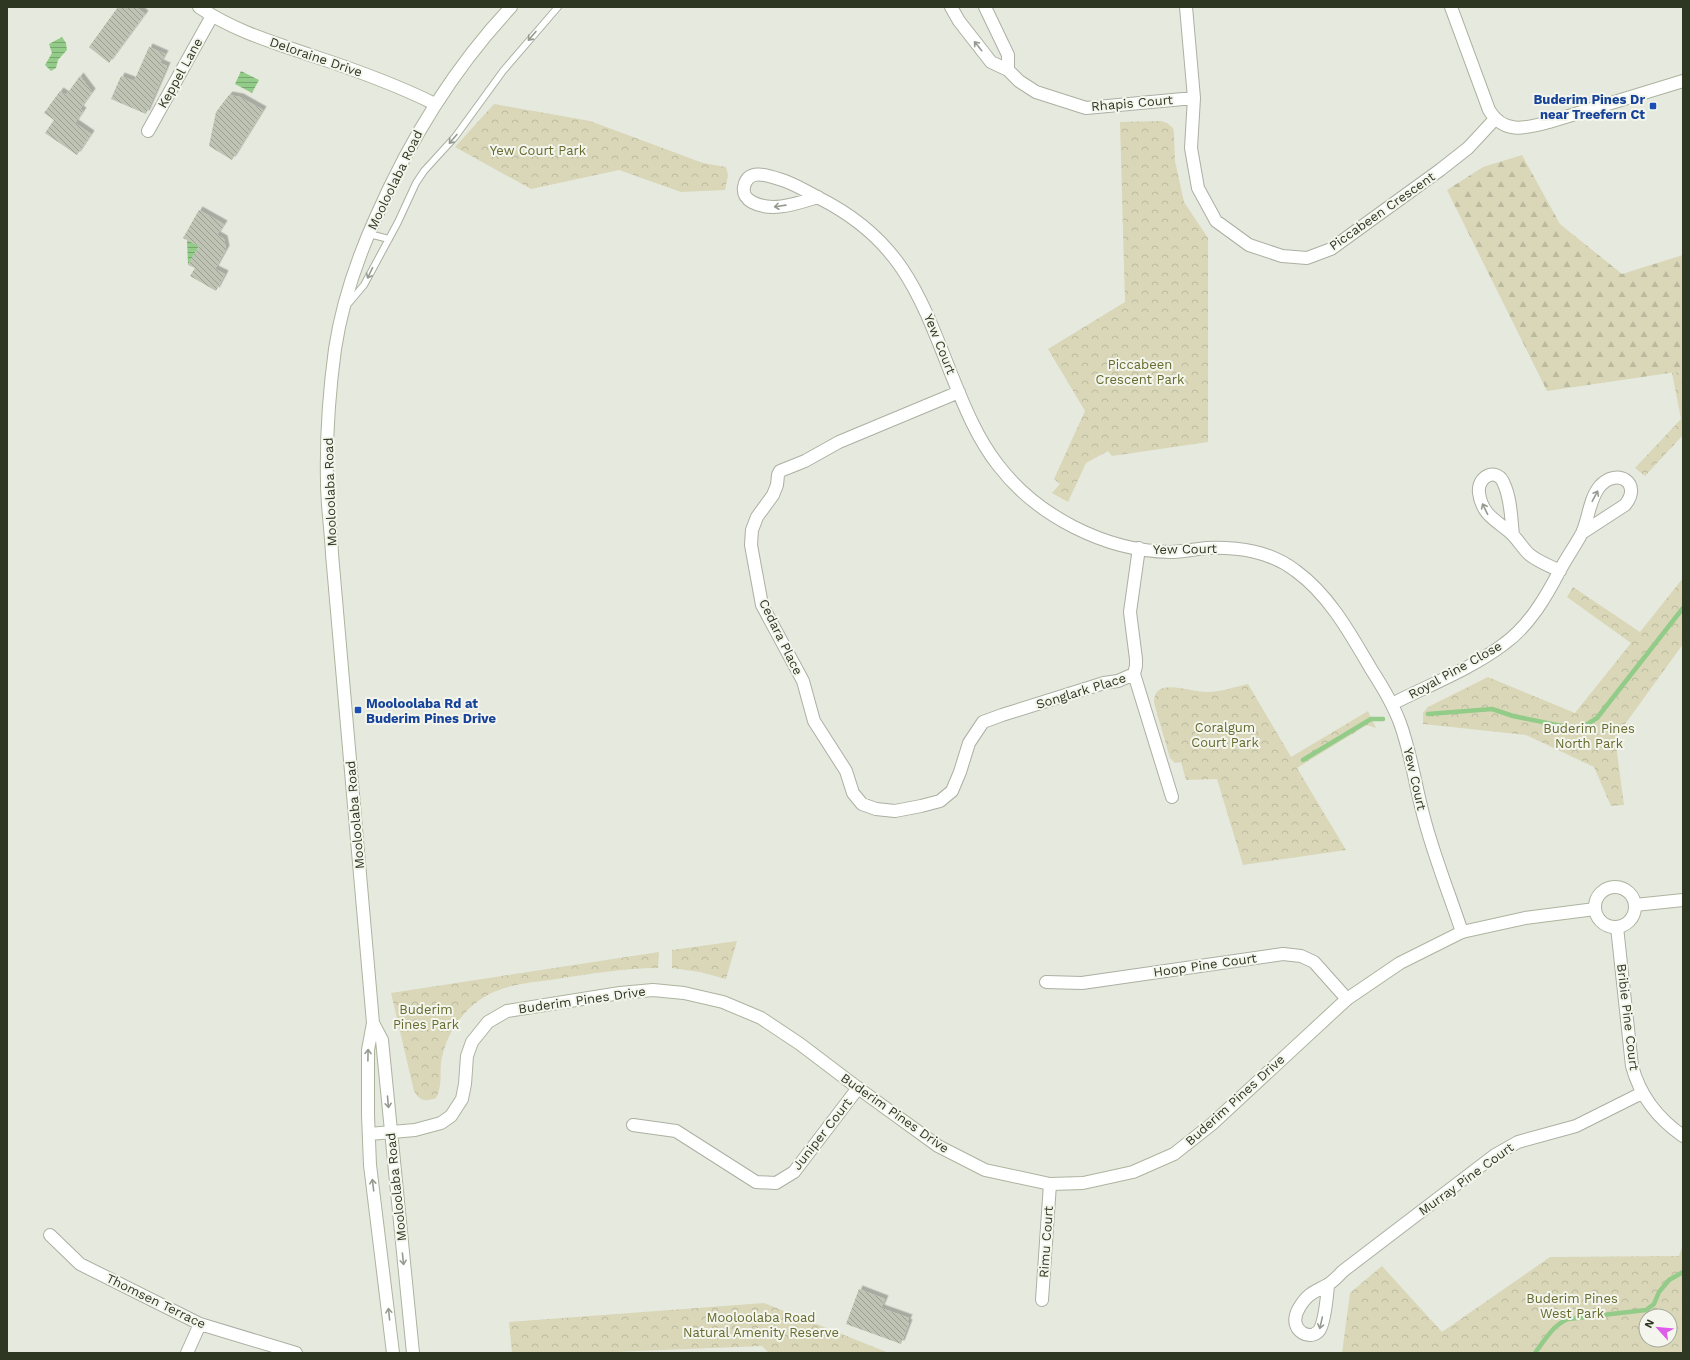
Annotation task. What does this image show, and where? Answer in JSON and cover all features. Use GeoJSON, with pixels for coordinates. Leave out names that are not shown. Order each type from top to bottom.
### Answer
{"type":"FeatureCollection","features":[{"type":"Feature","properties":{"kind":"street","name":"Deloraine Drive"},"geometry":{"type":"LineString","coordinates":[[199,7],[212,16],[255,36],[408,90],[435,104]]}},
{"type":"Feature","properties":{"kind":"street","name":"Mooloolaba Road"},"geometry":{"type":"LineString","coordinates":[[393,1353],[370,1165],[368,1050],[373,1023],[363,920],[327,483],[328,414],[335,349],[343,310],[368,234],[403,158],[435,104],[480,40],[511,7]]}},
{"type":"Feature","properties":{"kind":"street","name":"Rhapis Court"},"geometry":{"type":"LineString","coordinates":[[951,7],[963,26],[992,62],[1008,70],[1019,81],[1036,92],[1086,108],[1194,98]]}},
{"type":"Feature","properties":{"kind":"street"},"geometry":{"type":"LineString","coordinates":[[985,7],[1008,55],[1008,70]]}},
{"type":"Feature","properties":{"kind":"street","name":"Piccabeen Crescent"},"geometry":{"type":"LineString","coordinates":[[1186,7],[1194,98],[1191,148],[1198,188],[1216,221],[1250,245],[1282,256],[1307,258],[1331,249],[1468,148],[1495,119]]}},
{"type":"Feature","properties":{"kind":"street"},"geometry":{"type":"LineString","coordinates":[[1451,7],[1458,21],[1483,95],[1495,119],[1512,128],[1531,127],[1683,81]]}},
{"type":"Feature","properties":{"kind":"street","name":"Keppel Lane"},"geometry":{"type":"LineString","coordinates":[[148,130],[212,16]]}},
{"type":"Feature","properties":{"kind":"street","name":"Yew Court"},"geometry":{"type":"LineString","coordinates":[[818,197],[783,206],[772,207],[759,205],[750,201],[746,198],[743,192],[746,181],[749,177],[758,174],[791,183],[838,207],[864,226],[883,244],[902,268],[917,292],[969,415],[995,461],[1009,478],[1033,500],[1056,517],[1092,536],[1139,548],[1169,552],[1206,548],[1241,549],[1269,556],[1295,570],[1316,588],[1328,601],[1360,649],[1392,704],[1400,722],[1411,759],[1423,814],[1462,932]]}},
{"type":"Feature","properties":{"kind":"street","name":"Cedara Place"},"geometry":{"type":"LineString","coordinates":[[959,392],[839,442],[805,461],[780,471],[778,475],[778,484],[773,495],[757,517],[752,530],[750,544],[762,605],[803,681],[814,721],[846,771],[853,793],[862,804],[876,809],[895,811],[921,806],[940,800],[952,791],[960,772]]}},
{"type":"Feature","properties":{"kind":"street"},"geometry":{"type":"LineString","coordinates":[[1513,535],[1510,507],[1504,484],[1501,478],[1495,475],[1487,475],[1482,479],[1479,485],[1479,494],[1486,513],[1513,535],[1531,555],[1560,571]]}},
{"type":"Feature","properties":{"kind":"street","name":"Royal Pine Close"},"geometry":{"type":"LineString","coordinates":[[1392,704],[1476,662],[1504,644],[1517,633],[1540,606],[1582,533],[1592,498],[1601,485],[1610,478],[1617,477],[1625,479],[1630,484],[1632,491],[1630,498],[1625,505],[1582,533]]}},
{"type":"Feature","properties":{"kind":"street","name":"Songlark Place"},"geometry":{"type":"LineString","coordinates":[[960,772],[969,743],[983,722],[1104,683],[1118,681],[1134,674],[1136,659],[1130,612],[1139,548]]}},
{"type":"Feature","properties":{"kind":"street"},"geometry":{"type":"LineString","coordinates":[[1134,674],[1172,797]]}},
{"type":"Feature","properties":{"kind":"street"},"geometry":{"type":"LineString","coordinates":[[1613,887],[1625,890],[1630,894],[1635,905],[1632,917],[1623,925],[1617,927],[1605,924],[1597,915],[1595,909],[1596,903],[1602,892],[1613,887]]}},
{"type":"Feature","properties":{"kind":"street"},"geometry":{"type":"LineString","coordinates":[[1635,905],[1683,900]]}},
{"type":"Feature","properties":{"kind":"street","name":"Buderim Pines Drive"},"geometry":{"type":"LineString","coordinates":[[369,1134],[431,1126],[441,1123],[451,1116],[462,1099],[465,1084],[467,1056],[472,1042],[488,1022],[508,1011],[620,993],[653,990],[676,992],[723,1002],[761,1018],[800,1044],[938,1146],[985,1170],[1050,1184],[1083,1183],[1133,1172],[1174,1154],[1212,1124],[1347,999],[1400,963],[1462,932],[1524,918],[1595,909]]}},
{"type":"Feature","properties":{"kind":"street","name":"Bribie Pine Court"},"geometry":{"type":"LineString","coordinates":[[1617,927],[1632,1066],[1636,1080],[1642,1093],[1658,1116],[1683,1136]]}},
{"type":"Feature","properties":{"kind":"street","name":"Hoop Pine Court"},"geometry":{"type":"LineString","coordinates":[[1046,982],[1082,983],[1283,954],[1301,956],[1314,962],[1347,999]]}},
{"type":"Feature","properties":{"kind":"street","name":"Mooloolaba Road"},"geometry":{"type":"LineString","coordinates":[[373,1023],[382,1040],[413,1353]]}},
{"type":"Feature","properties":{"kind":"street","name":"Juniper Court"},"geometry":{"type":"LineString","coordinates":[[633,1125],[676,1131],[756,1182],[776,1183],[794,1172],[858,1088]]}},
{"type":"Feature","properties":{"kind":"street","name":"Murray Pine Court"},"geometry":{"type":"LineString","coordinates":[[1328,1285],[1506,1147],[1532,1137],[1565,1130],[1576,1126],[1642,1093]]}},
{"type":"Feature","properties":{"kind":"street","name":"Rimu Court"},"geometry":{"type":"LineString","coordinates":[[1042,1300],[1050,1184]]}},
{"type":"Feature","properties":{"kind":"street","name":"Thomsen Terrace"},"geometry":{"type":"LineString","coordinates":[[50,1235],[80,1264],[200,1324],[296,1353]]}},
{"type":"Feature","properties":{"kind":"street"},"geometry":{"type":"LineString","coordinates":[[405,1353],[401,1310],[407,1297]]}},
{"type":"Feature","properties":{"kind":"street"},"geometry":{"type":"LineString","coordinates":[[187,1353],[200,1324]]}},
{"type":"Feature","properties":{"kind":"lane"},"geometry":{"type":"LineString","coordinates":[[343,310],[364,285],[389,239],[416,183],[424,171],[455,137],[503,70],[558,7]]}},
{"type":"Feature","properties":{"kind":"lane"},"geometry":{"type":"LineString","coordinates":[[368,234],[389,239]]}},
{"type":"Feature","properties":{"kind":"green space","name":"Yew Court Park"},"geometry":{"type":"Polygon","coordinates":[[[494,104],[590,121],[703,163],[726,167],[728,175],[725,190],[681,192],[619,170],[531,189],[455,147],[494,104]]]}},
{"type":"Feature","properties":{"kind":"green space","name":"Piccabeen Crescent Park"},"geometry":{"type":"Polygon","coordinates":[[[1161,121],[1167,123],[1173,128],[1175,161],[1184,202],[1208,238],[1208,442],[1112,456],[1108,451],[1086,463],[1068,502],[1052,493],[1060,484],[1054,479],[1085,411],[1048,349],[1125,302],[1120,122],[1161,121]]]}},
{"type":"Feature","properties":{"kind":"green space"},"geometry":{"type":"Polygon","coordinates":[[[1522,155],[1560,224],[1622,274],[1683,255],[1683,371],[1547,391],[1447,190],[1483,167],[1522,155]]]}},
{"type":"Feature","properties":{"kind":"green space"},"geometry":{"type":"Polygon","coordinates":[[[1683,371],[1683,435],[1645,476],[1635,468],[1681,419],[1672,373],[1683,371]]]}},
{"type":"Feature","properties":{"kind":"green space","name":"Buderim Pines North Park"},"geometry":{"type":"Polygon","coordinates":[[[1683,578],[1683,644],[1615,738],[1624,805],[1611,806],[1594,767],[1526,735],[1423,724],[1423,713],[1428,707],[1488,677],[1575,713],[1631,643],[1567,597],[1573,587],[1640,632],[1683,578]]]}},
{"type":"Feature","properties":{"kind":"green space","name":"Coralgum Court Park"},"geometry":{"type":"Polygon","coordinates":[[[1248,684],[1291,757],[1368,711],[1376,728],[1367,725],[1297,768],[1346,850],[1243,865],[1217,779],[1186,780],[1181,762],[1175,763],[1170,758],[1154,703],[1155,695],[1160,690],[1166,687],[1174,687],[1201,692],[1213,692],[1248,684]]]}},
{"type":"Feature","properties":{"kind":"green space"},"geometry":{"type":"Polygon","coordinates":[[[737,941],[726,979],[700,972],[672,968],[672,950],[737,941]]]}},
{"type":"Feature","properties":{"kind":"green space","name":"Buderim Pines Park"},"geometry":{"type":"Polygon","coordinates":[[[659,952],[658,968],[620,970],[527,983],[506,988],[486,996],[474,1004],[464,1014],[450,1034],[442,1058],[440,1086],[436,1098],[423,1100],[418,1097],[414,1091],[391,993],[659,952]]]}},
{"type":"Feature","properties":{"kind":"green space","name":"Buderim Pines West Park"},"geometry":{"type":"Polygon","coordinates":[[[1683,1244],[1683,1353],[1342,1353],[1350,1293],[1382,1266],[1442,1332],[1550,1257],[1679,1256],[1683,1244]]]}},
{"type":"Feature","properties":{"kind":"green space","name":"Mooloolaba Road Natural Amenity Reserve"},"geometry":{"type":"Polygon","coordinates":[[[764,1303],[889,1353],[769,1353],[762,1346],[588,1353],[512,1353],[509,1322],[764,1303]]]}},
{"type":"Feature","properties":{"kind":"shaded area"},"geometry":{"type":"Polygon","coordinates":[[[62,37],[66,43],[67,50],[58,60],[56,68],[51,71],[45,65],[52,53],[49,44],[62,37]]]}},
{"type":"Feature","properties":{"kind":"shaded area"},"geometry":{"type":"Polygon","coordinates":[[[241,71],[259,80],[252,93],[235,84],[241,71]]]}},
{"type":"Feature","properties":{"kind":"shaded area"},"geometry":{"type":"Polygon","coordinates":[[[187,240],[199,246],[188,265],[187,240]]]}},
{"type":"Feature","properties":{"kind":"building"},"geometry":{"type":"Polygon","coordinates":[[[118,7],[136,7],[145,14],[109,63],[89,47],[118,7]]]}},
{"type":"Feature","properties":{"kind":"building"},"geometry":{"type":"Polygon","coordinates":[[[149,47],[165,54],[160,63],[167,66],[146,114],[111,99],[121,76],[134,81],[149,47]]]}},
{"type":"Feature","properties":{"kind":"building"},"geometry":{"type":"Polygon","coordinates":[[[80,76],[92,92],[80,109],[83,111],[75,123],[91,134],[77,155],[45,133],[54,120],[44,113],[60,91],[66,95],[80,76]]]}},
{"type":"Feature","properties":{"kind":"building"},"geometry":{"type":"Polygon","coordinates":[[[229,95],[240,97],[263,110],[232,160],[209,146],[216,112],[229,95]]]}},
{"type":"Feature","properties":{"kind":"building"},"geometry":{"type":"Polygon","coordinates":[[[199,210],[224,224],[217,235],[224,239],[226,249],[215,269],[225,274],[216,291],[190,276],[195,268],[188,265],[199,246],[183,238],[199,210]]]}},
{"type":"Feature","properties":{"kind":"building"},"geometry":{"type":"Polygon","coordinates":[[[859,1289],[885,1299],[881,1308],[909,1318],[907,1322],[909,1323],[901,1344],[846,1324],[859,1289]]]}},
{"type":"Feature","properties":{"kind":"waterway"},"geometry":{"type":"LineString","coordinates":[[1428,714],[1492,709],[1513,716],[1572,728],[1586,725],[1597,718],[1683,608]]}},
{"type":"Feature","properties":{"kind":"waterway"},"geometry":{"type":"LineString","coordinates":[[1303,760],[1371,719],[1383,719]]}},
{"type":"Feature","properties":{"kind":"waterway"},"geometry":{"type":"LineString","coordinates":[[1535,1353],[1554,1329],[1568,1319],[1646,1310],[1654,1304],[1659,1292],[1669,1280],[1683,1272]]}},
{"type":"Feature","properties":{"kind":"place","name":"Buderim Pines Dr near Treefern Ct"},"geometry":{"type":"Point","coordinates":[1653,106]}},
{"type":"Feature","properties":{"kind":"place","name":"Mooloolaba Rd at Buderim Pines Drive"},"geometry":{"type":"Point","coordinates":[358,710]}}]}
